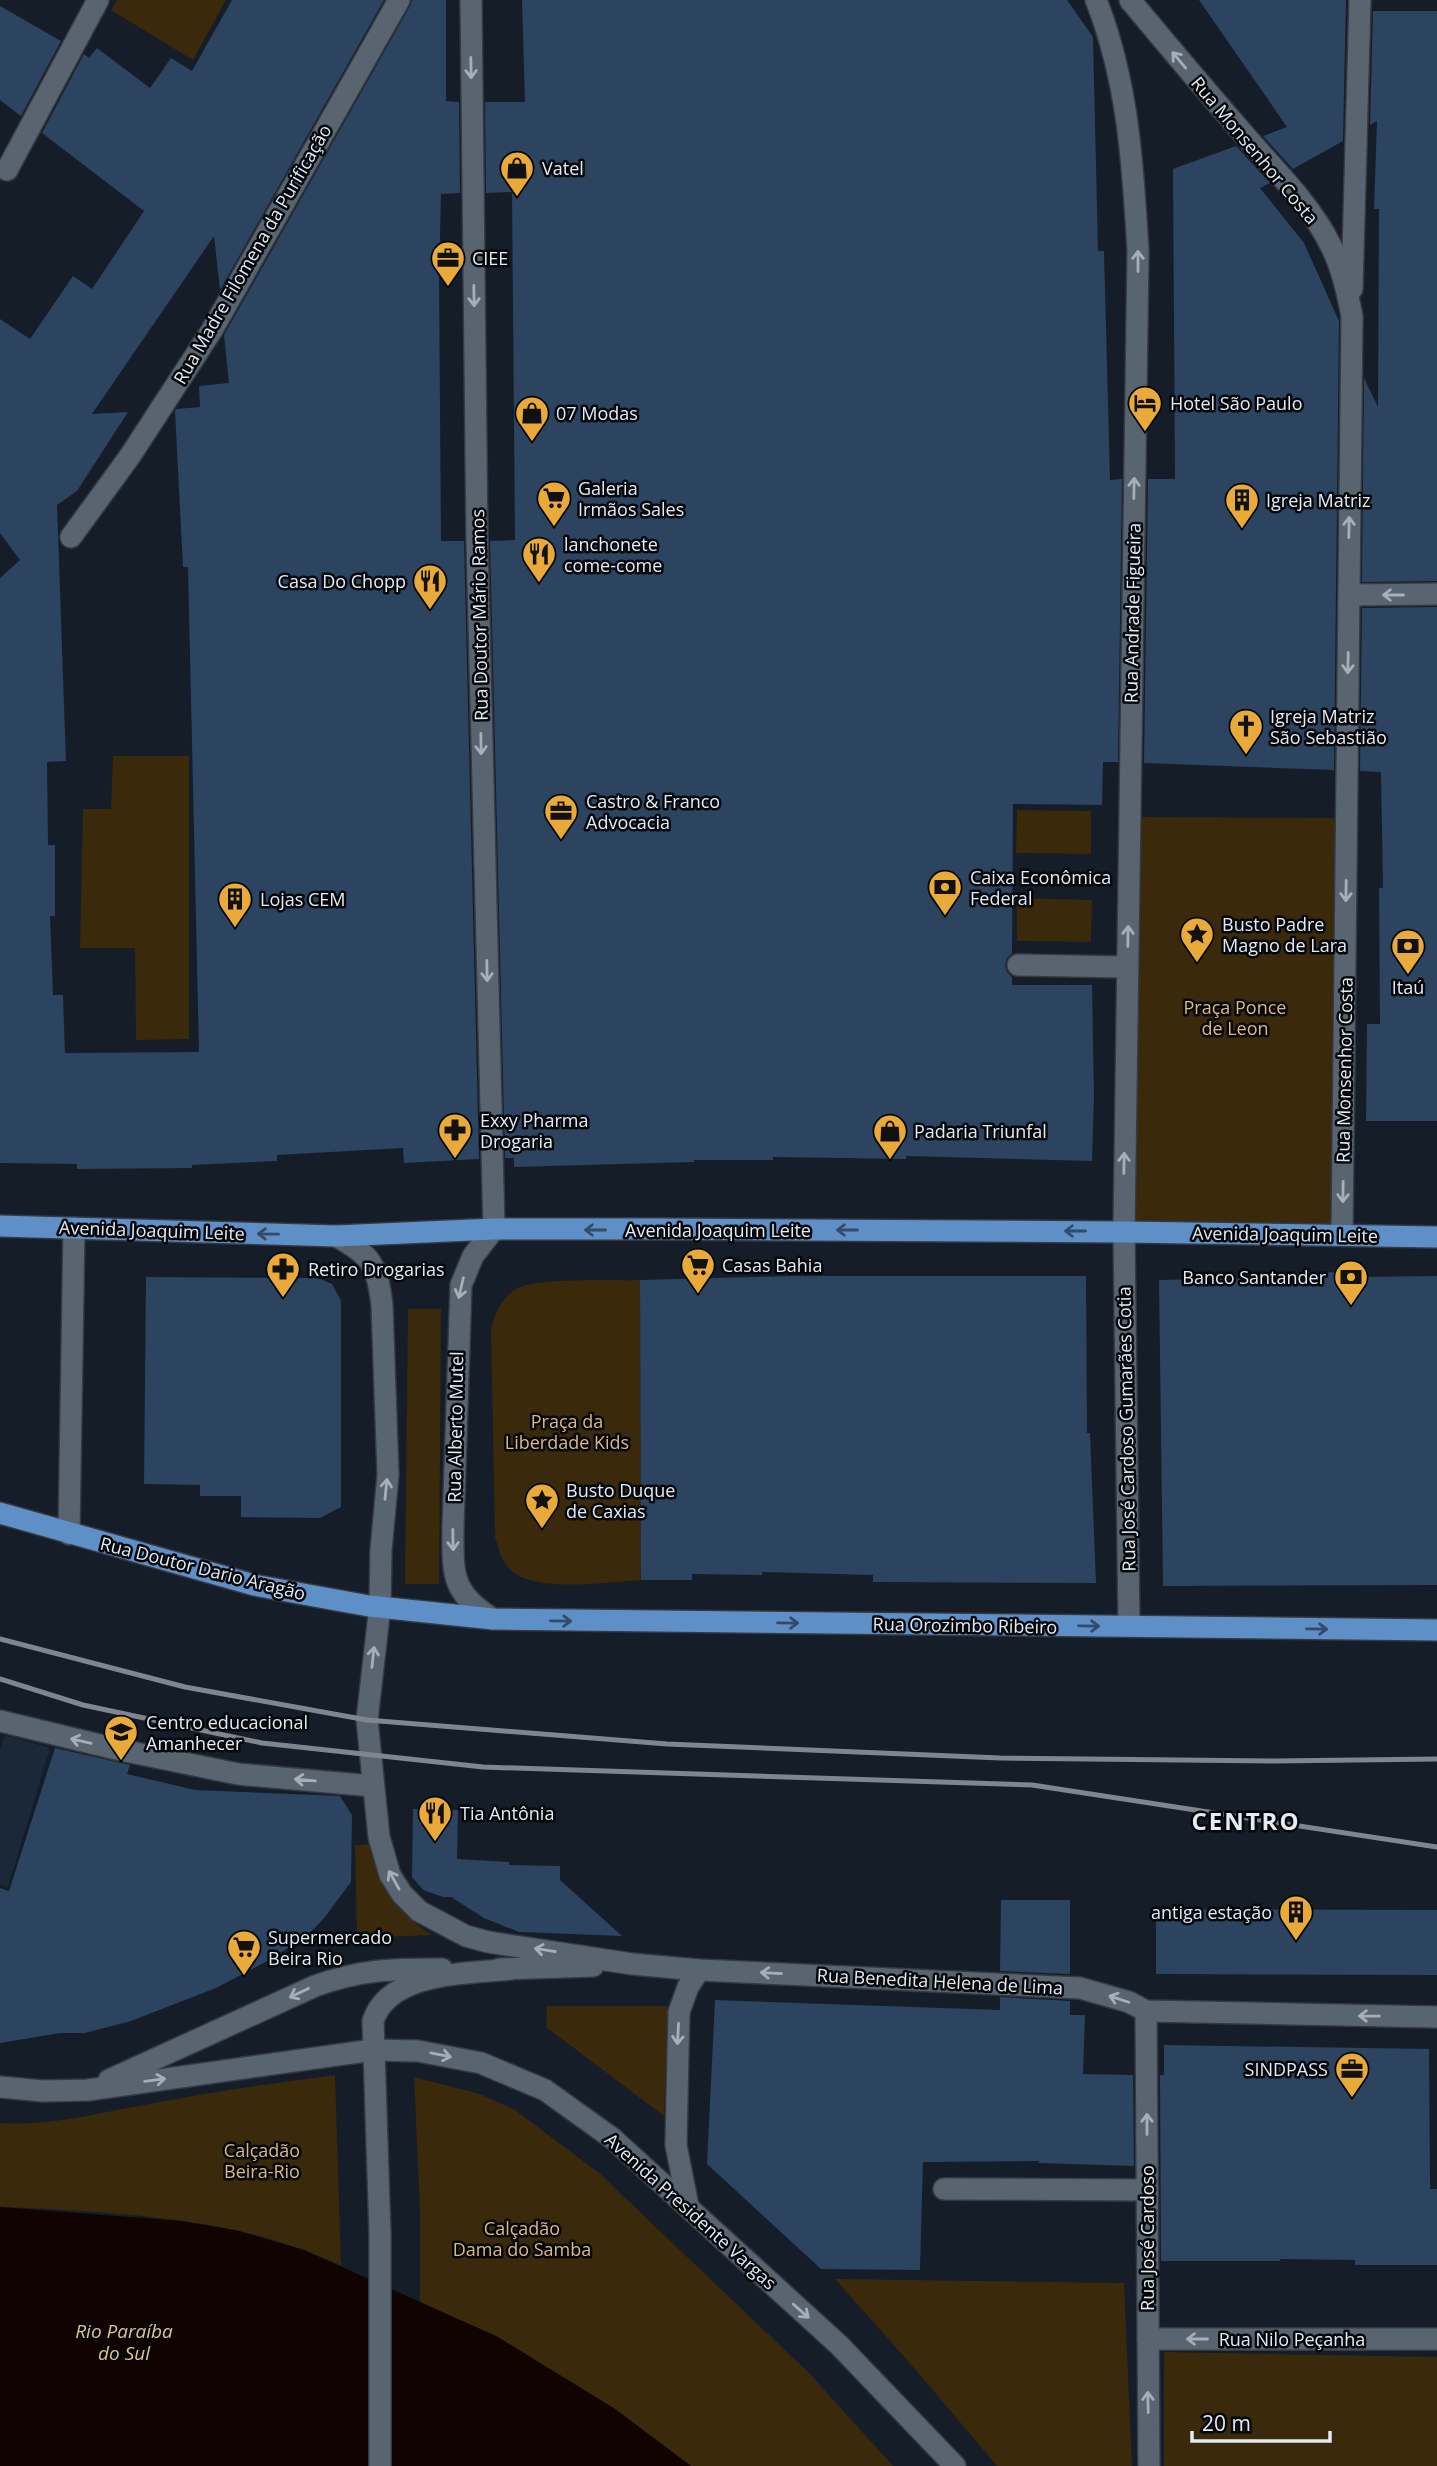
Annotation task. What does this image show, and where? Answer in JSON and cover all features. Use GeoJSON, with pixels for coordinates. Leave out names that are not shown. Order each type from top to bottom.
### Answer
{"type":"FeatureCollection","features":[{"type":"Feature","properties":{"kind":"main road","name":"Avenida Joaquim Leite"},"geometry":{"type":"LineString","coordinates":[[0,1226],[336,1236],[494,1229],[1124,1232],[1437,1237]]}},
{"type":"Feature","properties":{"kind":"main road","name":"Rua Doutor Dario Aragão"},"geometry":{"type":"LineString","coordinates":[[0,1513],[254,1585],[316,1597],[492,1619]]}},
{"type":"Feature","properties":{"kind":"main road","name":"Rua Orozimbo Ribeiro"},"geometry":{"type":"LineString","coordinates":[[492,1619],[1437,1630]]}},
{"type":"Feature","properties":{"kind":"street"},"geometry":{"type":"LineString","coordinates":[[7,170],[98,0]]}},
{"type":"Feature","properties":{"kind":"street","name":"Rua Madre Filomena da Purificação"},"geometry":{"type":"LineString","coordinates":[[71,537],[130,456],[212,330],[399,0]]}},
{"type":"Feature","properties":{"kind":"street","name":"Rua Doutor Mário Ramos"},"geometry":{"type":"LineString","coordinates":[[471,0],[477,540],[494,1229]]}},
{"type":"Feature","properties":{"kind":"street","name":"Rua Andrade Figueira"},"geometry":{"type":"LineString","coordinates":[[1097,0],[1108,28],[1126,106],[1138,251],[1124,1232]]}},
{"type":"Feature","properties":{"kind":"street","name":"Rua Monsenhor Costa"},"geometry":{"type":"LineString","coordinates":[[1130,0],[1284,180],[1318,225],[1330,243],[1339,265],[1352,316]]}},
{"type":"Feature","properties":{"kind":"street","name":"Rua Monsenhor Costa"},"geometry":{"type":"LineString","coordinates":[[1342,1235],[1352,316],[1360,0]]}},
{"type":"Feature","properties":{"kind":"street"},"geometry":{"type":"LineString","coordinates":[[1349,595],[1437,594]]}},
{"type":"Feature","properties":{"kind":"street"},"geometry":{"type":"LineString","coordinates":[[1018,965],[1127,967]]}},
{"type":"Feature","properties":{"kind":"street"},"geometry":{"type":"LineString","coordinates":[[69,1534],[74,1228]]}},
{"type":"Feature","properties":{"kind":"street","name":"Rua Alberto Mutel"},"geometry":{"type":"LineString","coordinates":[[492,1619],[473,1607],[458,1587],[453,1558],[453,1527],[460,1294],[473,1256],[494,1229]]}},
{"type":"Feature","properties":{"kind":"street","name":"Rua José Cardoso Gumarães Cotia"},"geometry":{"type":"LineString","coordinates":[[1124,1232],[1129,1626]]}},
{"type":"Feature","properties":{"kind":"street"},"geometry":{"type":"LineString","coordinates":[[336,1236],[367,1256],[379,1282],[382,1305],[388,1460],[380,1606]]}},
{"type":"Feature","properties":{"kind":"street","name":"Rua Benedita Helena de Lima"},"geometry":{"type":"LineString","coordinates":[[380,1606],[367,1720],[383,1855],[390,1875],[402,1894],[419,1911],[466,1936],[488,1942],[632,1964],[699,1970],[1080,1988],[1129,2002],[1146,2011],[1437,2017]]}},
{"type":"Feature","properties":{"kind":"street"},"geometry":{"type":"LineString","coordinates":[[0,1721],[116,1749],[237,1773],[373,1786]]}},
{"type":"Feature","properties":{"kind":"street"},"geometry":{"type":"LineString","coordinates":[[88,2090],[315,1986],[363,1971],[632,1964]]}},
{"type":"Feature","properties":{"kind":"street"},"geometry":{"type":"LineString","coordinates":[[380,2466],[380,2234],[373,2021],[380,2004],[398,1990],[447,1976],[511,1969]]}},
{"type":"Feature","properties":{"kind":"street"},"geometry":{"type":"LineString","coordinates":[[688,2206],[677,2144],[675,2106],[679,2012],[688,1987],[699,1970]]}},
{"type":"Feature","properties":{"kind":"street","name":"Rua José Cardoso"},"geometry":{"type":"LineString","coordinates":[[1146,2011],[1149,2466]]}},
{"type":"Feature","properties":{"kind":"street","name":"Avenida Presidente Vargas"},"geometry":{"type":"LineString","coordinates":[[0,2087],[43,2091],[88,2090],[373,2050],[418,2050],[481,2063],[545,2090],[612,2138],[839,2345],[955,2466]]}},
{"type":"Feature","properties":{"kind":"street"},"geometry":{"type":"LineString","coordinates":[[944,2189],[1147,2190]]}},
{"type":"Feature","properties":{"kind":"street","name":"Rua Nilo Peçanha"},"geometry":{"type":"LineString","coordinates":[[1148,2339],[1437,2339]]}},
{"type":"Feature","properties":{"kind":"shaded area"},"geometry":{"type":"Polygon","coordinates":[[[5,1735],[50,1748],[8,1887],[0,1885],[0,1750],[5,1735]]]}},
{"type":"Feature","properties":{"kind":"green space"},"geometry":{"type":"Polygon","coordinates":[[[117,0],[226,0],[193,60],[111,10],[117,0]]]}},
{"type":"Feature","properties":{"kind":"green space"},"geometry":{"type":"Polygon","coordinates":[[[113,756],[189,756],[189,1039],[136,1040],[135,948],[80,948],[83,809],[111,809],[113,756]]]}},
{"type":"Feature","properties":{"kind":"green space"},"geometry":{"type":"Polygon","coordinates":[[[1017,810],[1091,811],[1091,854],[1016,853],[1017,810]]]}},
{"type":"Feature","properties":{"kind":"green space","name":"Praça Ponce de Leon"},"geometry":{"type":"Polygon","coordinates":[[[1139,817],[1338,818],[1331,1228],[1134,1221],[1139,817]]]}},
{"type":"Feature","properties":{"kind":"green space"},"geometry":{"type":"Polygon","coordinates":[[[1017,898],[1092,900],[1091,942],[1017,941],[1017,898]]]}},
{"type":"Feature","properties":{"kind":"green space","name":"Praça da Liberdade Kids"},"geometry":{"type":"Polygon","coordinates":[[[640,1280],[641,1580],[559,1584],[528,1580],[508,1567],[495,1537],[491,1329],[495,1318],[507,1297],[526,1285],[557,1281],[640,1280]]]}},
{"type":"Feature","properties":{"kind":"green space"},"geometry":{"type":"Polygon","coordinates":[[[408,1309],[441,1309],[439,1584],[405,1584],[408,1309]]]}},
{"type":"Feature","properties":{"kind":"green space"},"geometry":{"type":"Polygon","coordinates":[[[373,1844],[401,1907],[432,1935],[357,1938],[355,1845],[373,1844]]]}},
{"type":"Feature","properties":{"kind":"green space"},"geometry":{"type":"Polygon","coordinates":[[[547,2006],[668,2006],[664,2116],[546,2027],[547,2006]]]}},
{"type":"Feature","properties":{"kind":"green space","name":"Calçadão Beira-Rio"},"geometry":{"type":"Polygon","coordinates":[[[335,2075],[341,2265],[249,2233],[177,2220],[0,2207],[0,2123],[56,2121],[335,2075]]]}},
{"type":"Feature","properties":{"kind":"green space","name":"Calçadão Dama do Samba"},"geometry":{"type":"Polygon","coordinates":[[[414,2077],[480,2094],[515,2110],[599,2173],[810,2374],[893,2466],[691,2466],[615,2409],[496,2336],[420,2303],[420,2211],[414,2077]]]}},
{"type":"Feature","properties":{"kind":"green space"},"geometry":{"type":"Polygon","coordinates":[[[835,2279],[1124,2283],[1132,2466],[997,2466],[835,2279]]]}},
{"type":"Feature","properties":{"kind":"green space"},"geometry":{"type":"Polygon","coordinates":[[[1164,2352],[1437,2357],[1437,2466],[1164,2466],[1164,2352]]]}},
{"type":"Feature","properties":{"kind":"water","name":"Rio Paraíba do Sul"},"geometry":{"type":"Polygon","coordinates":[[[0,2207],[181,2221],[235,2230],[304,2250],[496,2336],[615,2409],[691,2466],[0,2466],[0,2207]]]}},
{"type":"Feature","properties":{"kind":"building"},"geometry":{"type":"Polygon","coordinates":[[[232,0],[384,0],[220,290],[214,236],[92,414],[128,412],[77,491],[57,505],[66,761],[47,762],[48,845],[55,845],[55,916],[50,916],[53,995],[63,995],[65,1053],[199,1052],[188,567],[183,567],[175,411],[200,407],[199,386],[229,383],[224,335],[412,0],[446,0],[446,101],[459,102],[460,193],[441,194],[441,541],[464,541],[479,1159],[404,1163],[403,1148],[277,1155],[277,1161],[192,1165],[192,1168],[77,1169],[77,1164],[0,1163],[0,578],[20,560],[0,533],[0,319],[30,339],[73,276],[92,289],[144,211],[42,133],[84,54],[89,58],[97,48],[150,88],[171,58],[192,71],[232,0]]]}},
{"type":"Feature","properties":{"kind":"building"},"geometry":{"type":"Polygon","coordinates":[[[522,0],[1067,0],[1093,37],[1098,251],[1104,251],[1110,480],[1122,479],[1118,762],[1103,762],[1102,805],[1013,804],[1012,953],[1005,965],[1012,977],[1012,985],[1092,985],[1092,1161],[906,1156],[906,1159],[773,1157],[773,1160],[694,1160],[514,1167],[514,1158],[505,1158],[490,541],[515,540],[512,192],[486,193],[485,102],[525,102],[522,0]]]}},
{"type":"Feature","properties":{"kind":"building"},"geometry":{"type":"Polygon","coordinates":[[[1199,0],[1346,0],[1343,141],[1293,169],[1263,136],[1287,127],[1199,0]]]}},
{"type":"Feature","properties":{"kind":"building"},"geometry":{"type":"Polygon","coordinates":[[[0,6],[61,41],[21,116],[0,100],[0,6]]]}},
{"type":"Feature","properties":{"kind":"building"},"geometry":{"type":"Polygon","coordinates":[[[1373,11],[1437,11],[1437,581],[1362,582],[1364,378],[1378,407],[1379,209],[1374,209],[1377,121],[1370,125],[1373,11]]]}},
{"type":"Feature","properties":{"kind":"building","name":"Igreja Matriz"},"geometry":{"type":"Polygon","coordinates":[[[1236,146],[1270,183],[1260,188],[1304,243],[1339,321],[1334,770],[1144,763],[1148,479],[1175,479],[1173,169],[1236,146]]]}},
{"type":"Feature","properties":{"kind":"building"},"geometry":{"type":"Polygon","coordinates":[[[1437,607],[1437,1121],[1366,1121],[1367,1024],[1380,1024],[1379,888],[1383,888],[1381,772],[1360,771],[1362,608],[1437,607]]]}},
{"type":"Feature","properties":{"kind":"building"},"geometry":{"type":"Polygon","coordinates":[[[1357,1272],[1357,1277],[1437,1276],[1437,1585],[1163,1586],[1159,1280],[1274,1278],[1274,1273],[1357,1272]]]}},
{"type":"Feature","properties":{"kind":"building"},"geometry":{"type":"Polygon","coordinates":[[[793,1276],[1086,1276],[1087,1433],[1090,1433],[1096,1583],[873,1582],[873,1575],[762,1572],[762,1575],[692,1574],[692,1580],[641,1580],[640,1280],[793,1276]]]}},
{"type":"Feature","properties":{"kind":"building"},"geometry":{"type":"Polygon","coordinates":[[[146,1277],[318,1278],[332,1284],[341,1301],[341,1507],[320,1518],[241,1517],[241,1496],[200,1496],[200,1485],[144,1484],[146,1277]]]}},
{"type":"Feature","properties":{"kind":"building"},"geometry":{"type":"Polygon","coordinates":[[[55,1748],[130,1765],[127,1774],[195,1790],[340,1796],[352,1815],[351,1882],[309,1934],[271,1959],[216,1988],[131,2021],[85,2033],[60,2033],[0,2043],[0,1888],[9,1891],[55,1748]]]}},
{"type":"Feature","properties":{"kind":"building"},"geometry":{"type":"Polygon","coordinates":[[[413,1809],[458,1810],[457,1859],[509,1862],[509,1865],[560,1866],[560,1880],[622,1936],[519,1932],[484,1918],[451,1897],[423,1890],[412,1877],[413,1809]]]}},
{"type":"Feature","properties":{"kind":"building"},"geometry":{"type":"Polygon","coordinates":[[[1001,1900],[1070,1900],[1070,1974],[1000,1971],[1001,1900]]]}},
{"type":"Feature","properties":{"kind":"building","name":"antiga estação"},"geometry":{"type":"Polygon","coordinates":[[[1156,1909],[1437,1910],[1437,1975],[1156,1974],[1156,1909]]]}},
{"type":"Feature","properties":{"kind":"building"},"geometry":{"type":"Polygon","coordinates":[[[1000,1997],[1070,2001],[1070,2015],[1085,2015],[1083,2074],[1133,2075],[1134,2166],[1039,2161],[923,2162],[920,2270],[821,2269],[707,2164],[715,2000],[1000,2010],[1000,1997]]]}},
{"type":"Feature","properties":{"kind":"building"},"geometry":{"type":"Polygon","coordinates":[[[1164,2045],[1429,2049],[1430,2189],[1437,2189],[1437,2265],[1355,2265],[1355,2260],[1161,2261],[1160,2075],[1164,2075],[1164,2045]]]}},
{"type":"Feature","properties":{"kind":"railway"},"geometry":{"type":"LineString","coordinates":[[0,1639],[185,1687],[367,1720],[667,1744],[1000,1758],[1275,1761],[1437,1759]]}},
{"type":"Feature","properties":{"kind":"railway"},"geometry":{"type":"LineString","coordinates":[[0,1679],[83,1705],[262,1743],[483,1767],[1032,1785],[1437,1847]]}},
{"type":"Feature","properties":{"kind":"place","name":"Vatel"},"geometry":{"type":"Point","coordinates":[517,198]}},
{"type":"Feature","properties":{"kind":"place","name":"CIEE"},"geometry":{"type":"Point","coordinates":[448,288]}},
{"type":"Feature","properties":{"kind":"place","name":"Hotel São Paulo"},"geometry":{"type":"Point","coordinates":[1145,433]}},
{"type":"Feature","properties":{"kind":"place","name":"07 Modas"},"geometry":{"type":"Point","coordinates":[532,443]}},
{"type":"Feature","properties":{"kind":"place","name":"Galeria Irmãos Sales"},"geometry":{"type":"Point","coordinates":[554,528]}},
{"type":"Feature","properties":{"kind":"place","name":"Igreja Matriz"},"geometry":{"type":"Point","coordinates":[1242,530]}},
{"type":"Feature","properties":{"kind":"place","name":"lanchonete come-come"},"geometry":{"type":"Point","coordinates":[539,584]}},
{"type":"Feature","properties":{"kind":"place","name":"Casa Do Chopp"},"geometry":{"type":"Point","coordinates":[430,611]}},
{"type":"Feature","properties":{"kind":"place","name":"Igreja Matriz São Sebastião"},"geometry":{"type":"Point","coordinates":[1246,756]}},
{"type":"Feature","properties":{"kind":"place","name":"Castro & Franco Advocacia"},"geometry":{"type":"Point","coordinates":[561,841]}},
{"type":"Feature","properties":{"kind":"place","name":"Caixa Econômica Federal"},"geometry":{"type":"Point","coordinates":[945,917]}},
{"type":"Feature","properties":{"kind":"place","name":"Lojas CEM"},"geometry":{"type":"Point","coordinates":[235,929]}},
{"type":"Feature","properties":{"kind":"place","name":"Busto Padre Magno de Lara"},"geometry":{"type":"Point","coordinates":[1197,964]}},
{"type":"Feature","properties":{"kind":"place","name":"Itaú"},"geometry":{"type":"Point","coordinates":[1408,976]}},
{"type":"Feature","properties":{"kind":"place","name":"Exxy Pharma Drogaria"},"geometry":{"type":"Point","coordinates":[455,1160]}},
{"type":"Feature","properties":{"kind":"place","name":"Padaria Triunfal"},"geometry":{"type":"Point","coordinates":[890,1161]}},
{"type":"Feature","properties":{"kind":"place","name":"Casas Bahia"},"geometry":{"type":"Point","coordinates":[698,1295]}},
{"type":"Feature","properties":{"kind":"place","name":"Retiro Drogarias"},"geometry":{"type":"Point","coordinates":[283,1299]}},
{"type":"Feature","properties":{"kind":"place","name":"Banco Santander"},"geometry":{"type":"Point","coordinates":[1351,1307]}},
{"type":"Feature","properties":{"kind":"place","name":"Busto Duque de Caxias"},"geometry":{"type":"Point","coordinates":[542,1530]}},
{"type":"Feature","properties":{"kind":"place","name":"Centro educacional Amanhecer"},"geometry":{"type":"Point","coordinates":[121,1762]}},
{"type":"Feature","properties":{"kind":"place","name":"Tia Antônia"},"geometry":{"type":"Point","coordinates":[435,1843]}},
{"type":"Feature","properties":{"kind":"place","name":"antiga estação"},"geometry":{"type":"Point","coordinates":[1296,1942]}},
{"type":"Feature","properties":{"kind":"place","name":"Supermercado Beira Rio"},"geometry":{"type":"Point","coordinates":[244,1977]}},
{"type":"Feature","properties":{"kind":"place","name":"SINDPASS"},"geometry":{"type":"Point","coordinates":[1352,2099]}},
{"type":"Feature","properties":{"kind":"district","name":"CENTRO"},"geometry":{"type":"Point","coordinates":[1246,1820]}}]}
